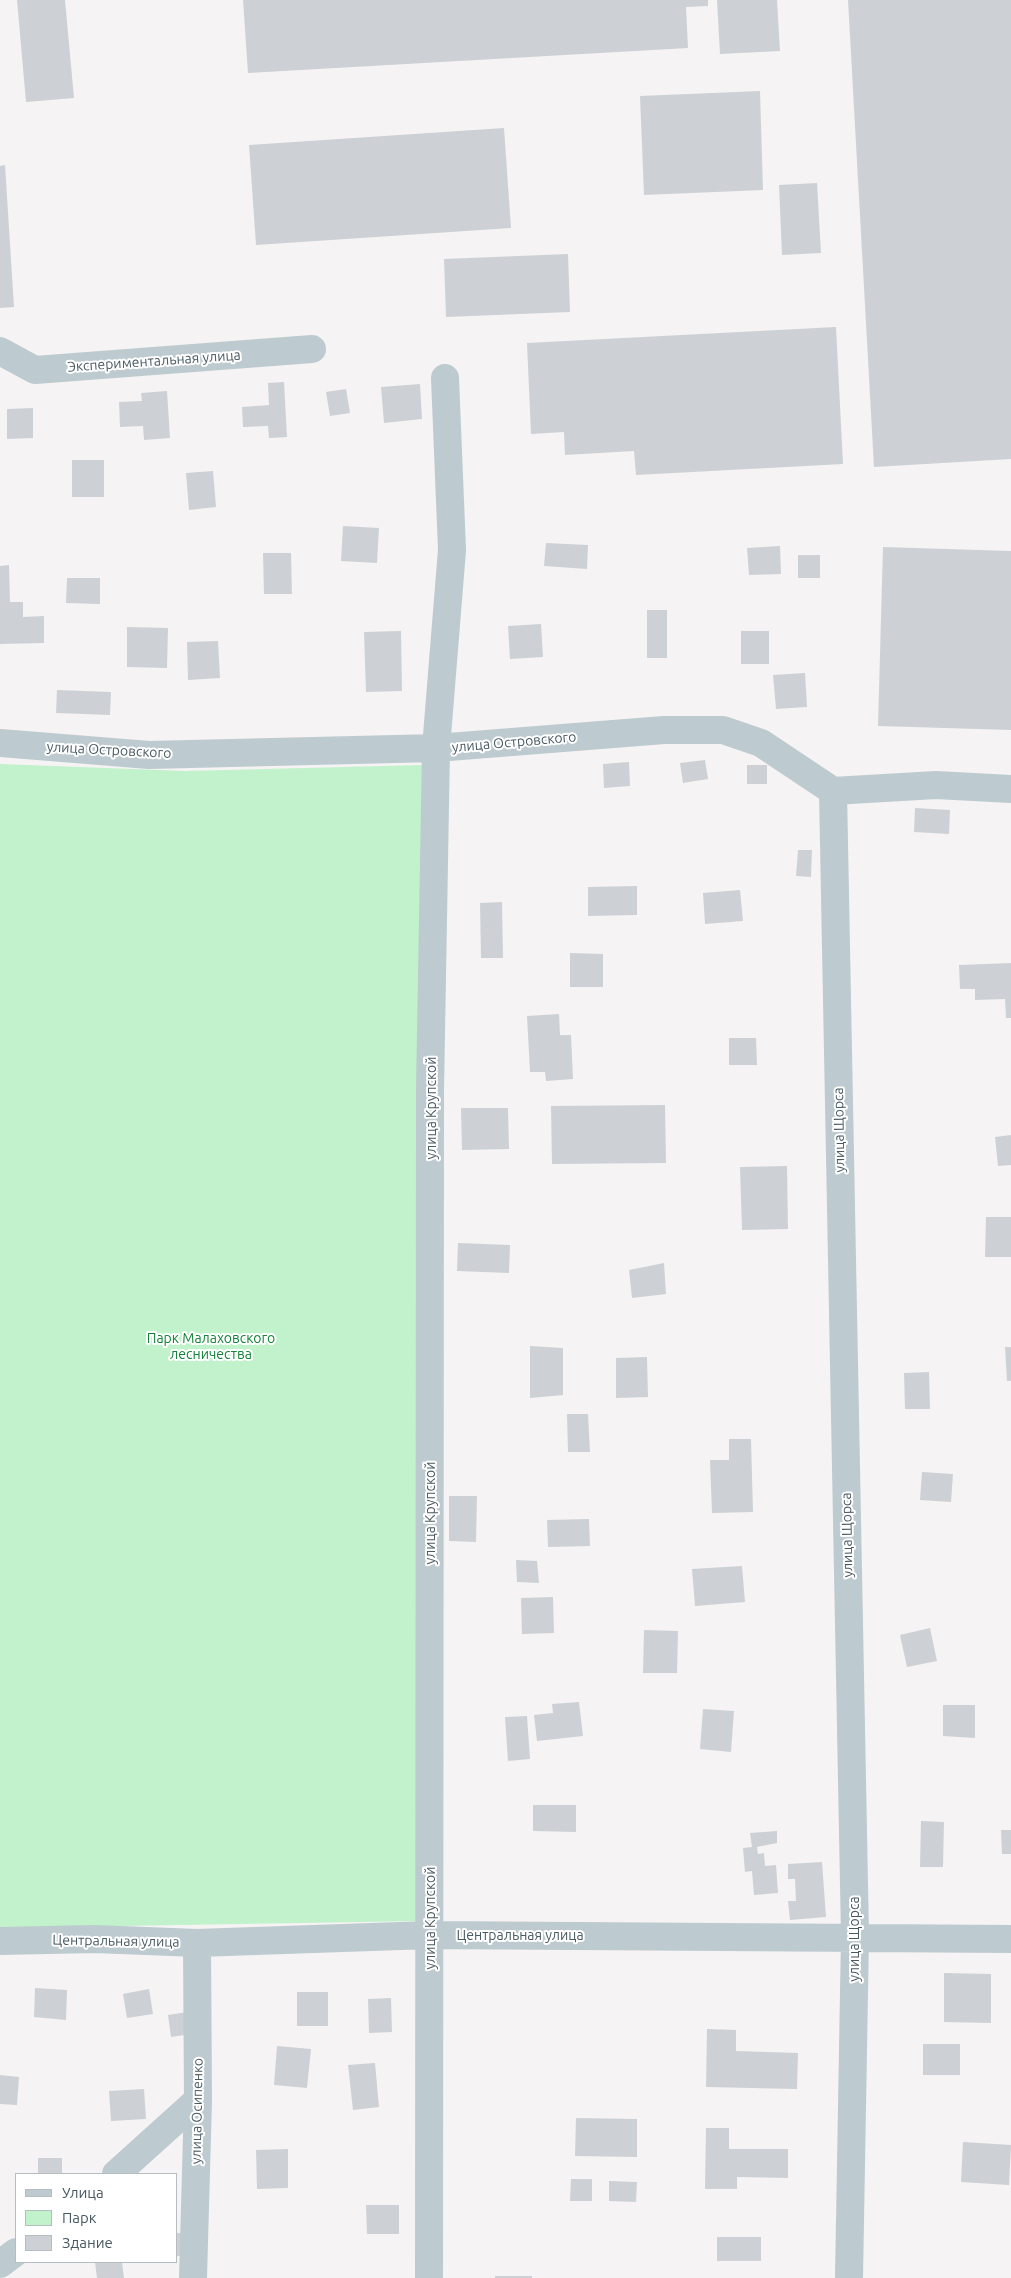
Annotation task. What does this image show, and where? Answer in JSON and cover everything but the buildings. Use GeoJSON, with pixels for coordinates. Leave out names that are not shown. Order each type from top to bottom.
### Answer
{"type":"FeatureCollection","features":[{"type":"Feature","properties":{"kind":"street","name":"Экспериментальная улица"},"geometry":{"type":"LineString","coordinates":[[0,352],[35,370],[312,349]]}},
{"type":"Feature","properties":{"kind":"street","name":"улица Крупской"},"geometry":{"type":"LineString","coordinates":[[429,2278],[430,1090],[436,748],[452,550],[445,378]]}},
{"type":"Feature","properties":{"kind":"street","name":"улица Островского"},"geometry":{"type":"LineString","coordinates":[[0,743],[149,755],[436,748],[664,730],[723,730],[761,744],[833,791]]}},
{"type":"Feature","properties":{"kind":"street"},"geometry":{"type":"LineString","coordinates":[[833,791],[936,785],[1011,790]]}},
{"type":"Feature","properties":{"kind":"street","name":"улица Щорса"},"geometry":{"type":"LineString","coordinates":[[833,791],[855,1936],[849,2278]]}},
{"type":"Feature","properties":{"kind":"street","name":"Центральная улица"},"geometry":{"type":"LineString","coordinates":[[0,1941],[95,1939],[197,1943],[430,1935],[855,1936],[1011,1939]]}},
{"type":"Feature","properties":{"kind":"street","name":"улица Осипенко"},"geometry":{"type":"LineString","coordinates":[[193,2278],[198,2100],[197,1943]]}},
{"type":"Feature","properties":{"kind":"street"},"geometry":{"type":"LineString","coordinates":[[117,2173],[198,2100]]}},
{"type":"Feature","properties":{"kind":"street"},"geometry":{"type":"LineString","coordinates":[[0,2264],[15,2253]]}},
{"type":"Feature","properties":{"kind":"green space","name":"Парк Малаховского лесничества"},"geometry":{"type":"Polygon","coordinates":[[[0,764],[185,771],[423,765],[420,1921],[0,1928],[0,764]]]}}]}
